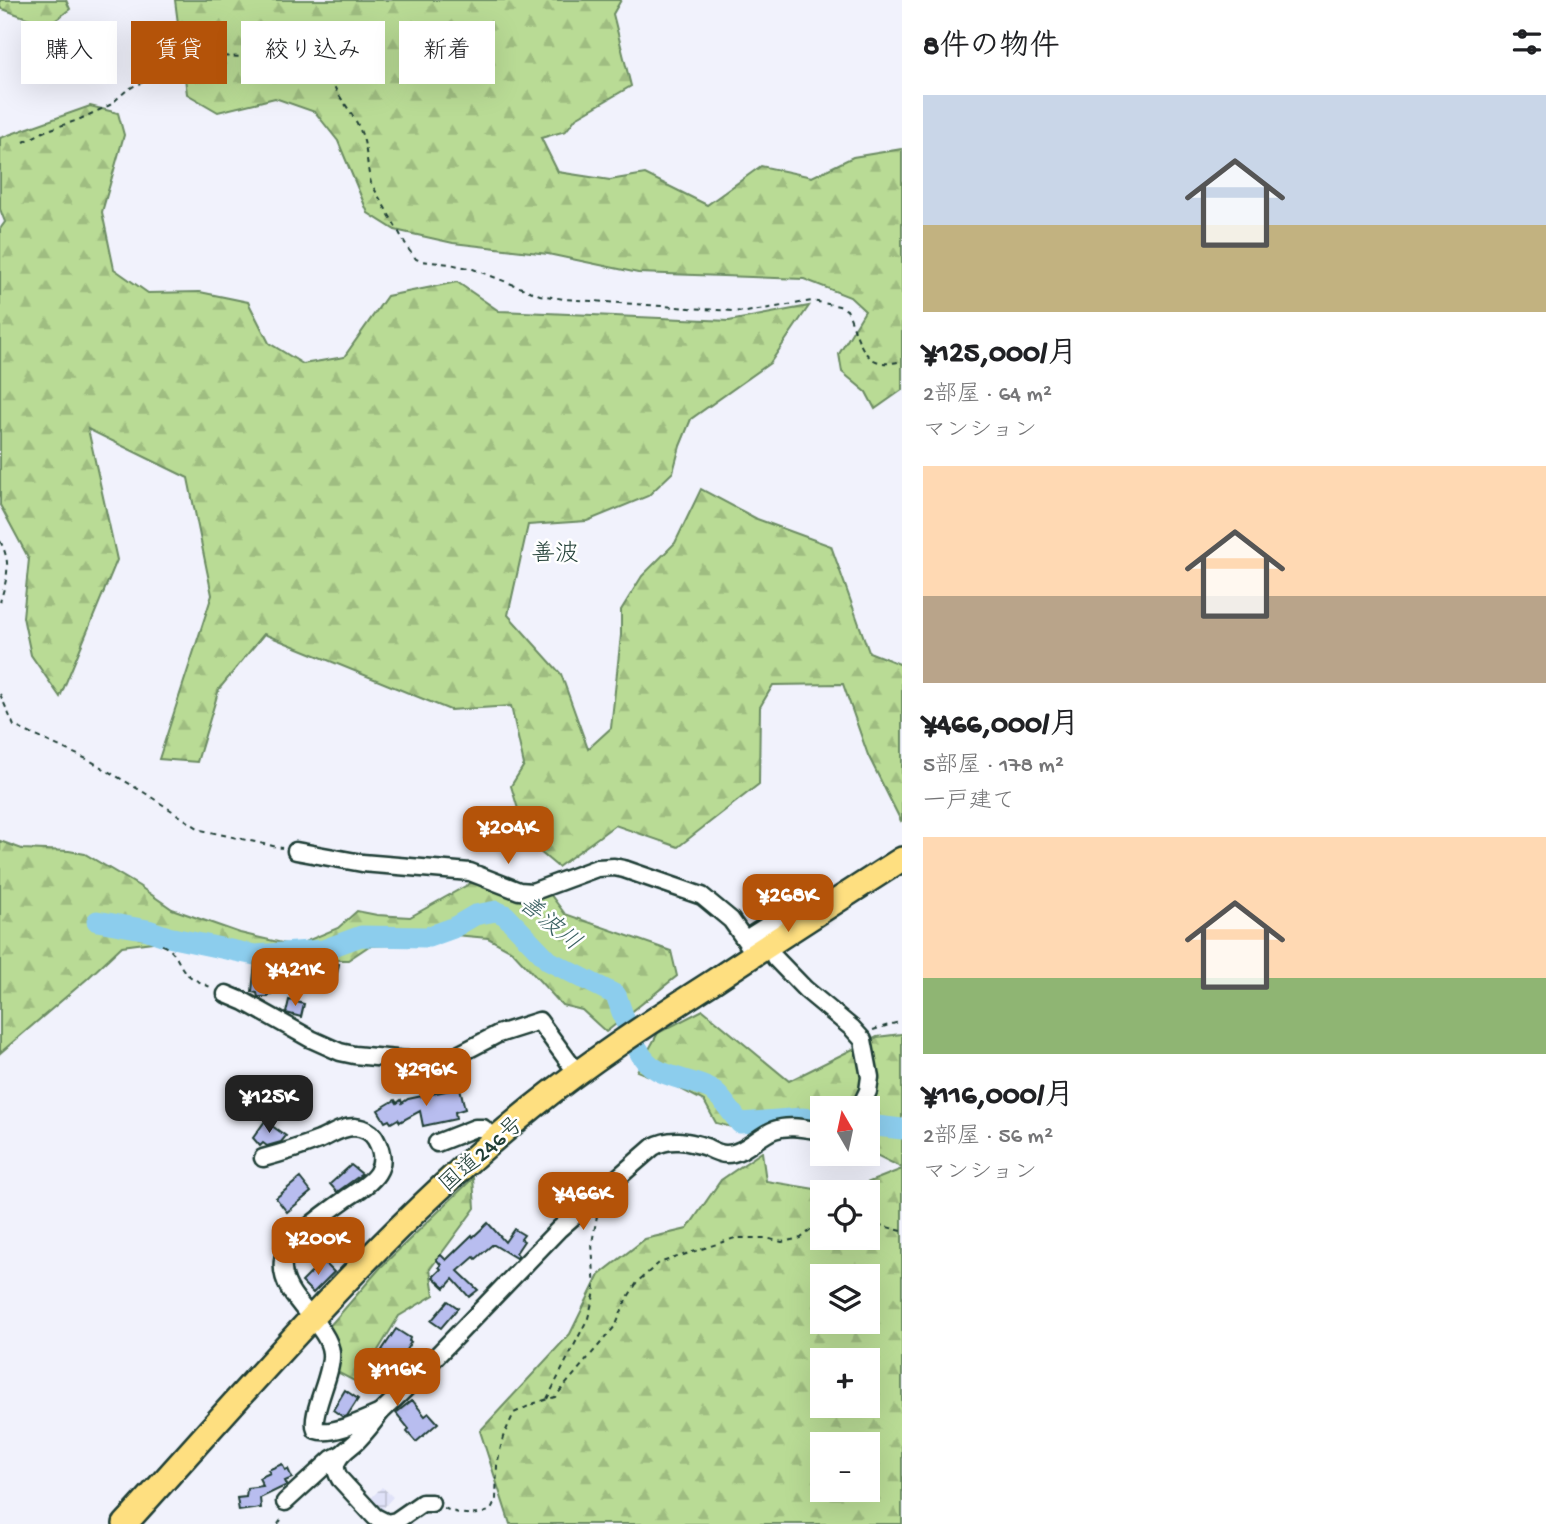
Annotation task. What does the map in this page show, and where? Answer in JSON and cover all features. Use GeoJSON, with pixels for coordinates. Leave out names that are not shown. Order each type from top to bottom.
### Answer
{"type":"FeatureCollection","features":[{"type":"Feature","properties":{"kind":"highway","name":"国道246号"},"geometry":{"type":"LineString","coordinates":[[125,1524],[372,1254],[425,1201],[494,1140],[577,1073],[759,946],[824,909],[902,859]]}},
{"type":"Feature","properties":{"kind":"street"},"geometry":{"type":"LineString","coordinates":[[296,851],[362,863],[470,872],[526,892],[533,892],[597,868],[614,867],[702,896],[859,1034],[866,1049],[870,1077],[866,1096]]}},
{"type":"Feature","properties":{"kind":"street"},"geometry":{"type":"LineString","coordinates":[[226,994],[340,1052],[429,1062],[448,1060],[498,1034],[539,1021],[577,1073]]}},
{"type":"Feature","properties":{"kind":"street"},"geometry":{"type":"LineString","coordinates":[[264,1158],[309,1144],[333,1132],[354,1127],[369,1132],[379,1145],[381,1164],[373,1181],[295,1238],[285,1252],[283,1269],[285,1280],[296,1300],[328,1341],[331,1351],[330,1373],[314,1421],[316,1430],[320,1433],[380,1413]]}},
{"type":"Feature","properties":{"kind":"street"},"geometry":{"type":"LineString","coordinates":[[431,1503],[419,1504],[396,1521],[378,1520],[345,1486],[337,1474],[337,1461],[559,1228],[660,1143],[686,1142],[724,1154],[737,1152],[773,1130],[789,1127],[810,1130]]}},
{"type":"Feature","properties":{"kind":"street"},"geometry":{"type":"LineString","coordinates":[[437,1143],[475,1128],[483,1128],[494,1140]]}},
{"type":"Feature","properties":{"kind":"street"},"geometry":{"type":"LineString","coordinates":[[285,1502],[332,1459],[342,1454]]}},
{"type":"Feature","properties":{"kind":"path"},"geometry":{"type":"LineString","coordinates":[[24,142],[110,105],[134,86],[192,60],[258,56],[281,49],[288,74],[299,76],[299,48],[307,32],[312,31],[319,35],[335,89],[360,130],[365,143],[371,183],[416,259],[473,269],[540,295],[564,299],[746,312],[759,312],[812,301],[839,306],[847,310],[858,341],[866,354],[881,364],[890,365],[902,361]]}},
{"type":"Feature","properties":{"kind":"path"},"geometry":{"type":"LineString","coordinates":[[0,541],[8,568],[0,602]]}},
{"type":"Feature","properties":{"kind":"path"},"geometry":{"type":"LineString","coordinates":[[0,694],[14,726],[89,760],[201,830],[296,851]]}},
{"type":"Feature","properties":{"kind":"path"},"geometry":{"type":"LineString","coordinates":[[162,945],[171,949],[191,978],[226,994]]}},
{"type":"Feature","properties":{"kind":"path"},"geometry":{"type":"LineString","coordinates":[[859,1034],[902,1021]]}},
{"type":"Feature","properties":{"kind":"path"},"geometry":{"type":"LineString","coordinates":[[547,1400],[592,1305],[595,1292],[592,1243],[598,1194]]}},
{"type":"Feature","properties":{"kind":"path"},"geometry":{"type":"LineString","coordinates":[[880,1225],[902,1231]]}},
{"type":"Feature","properties":{"kind":"path"},"geometry":{"type":"LineString","coordinates":[[431,1503],[453,1512],[480,1514],[495,1506],[497,1465],[503,1437],[514,1413],[555,1397],[616,1325],[625,1300],[638,1281],[659,1263],[735,1238],[782,1241],[801,1238],[810,1231]]}},
{"type":"Feature","properties":{"kind":"shaded area"},"geometry":{"type":"Polygon","coordinates":[[[382,1487],[393,1497],[378,1514],[367,1502],[382,1487]]]}},
{"type":"Feature","properties":{"kind":"green space"},"geometry":{"type":"Polygon","coordinates":[[[0,0],[66,0],[70,9],[55,21],[39,21],[0,8],[0,0]]]}},
{"type":"Feature","properties":{"kind":"green space"},"geometry":{"type":"Polygon","coordinates":[[[175,0],[621,0],[613,14],[631,86],[576,118],[566,131],[541,138],[558,172],[610,180],[645,174],[707,205],[761,166],[812,177],[853,157],[902,149],[902,390],[875,409],[866,392],[842,372],[839,354],[865,311],[850,297],[804,279],[638,273],[548,254],[453,243],[395,230],[368,213],[338,141],[315,112],[275,98],[218,112],[187,94],[186,84],[227,84],[227,21],[178,21],[175,0]]]}},
{"type":"Feature","properties":{"kind":"green space"},"geometry":{"type":"Polygon","coordinates":[[[90,106],[118,113],[124,135],[102,212],[114,269],[148,293],[200,292],[248,302],[269,343],[303,364],[344,357],[387,296],[457,282],[499,311],[729,321],[809,306],[770,363],[691,419],[673,472],[648,496],[587,521],[528,525],[508,615],[561,674],[588,749],[611,728],[621,635],[621,610],[642,576],[675,543],[701,489],[757,519],[831,546],[869,652],[902,665],[902,820],[868,755],[843,684],[773,685],[760,707],[759,784],[678,847],[615,825],[558,867],[528,842],[511,786],[524,765],[511,706],[450,710],[264,634],[219,689],[197,762],[159,759],[212,595],[188,478],[88,429],[117,560],[60,697],[31,655],[23,617],[29,559],[0,505],[0,229],[5,222],[0,209],[0,138],[90,106]]]}},
{"type":"Feature","properties":{"kind":"green space"},"geometry":{"type":"Polygon","coordinates":[[[0,841],[22,849],[85,854],[172,909],[240,933],[295,946],[338,928],[357,911],[410,917],[471,883],[550,894],[565,914],[671,951],[677,976],[606,1032],[582,1010],[562,1005],[512,951],[488,938],[455,935],[415,944],[369,946],[348,960],[301,960],[160,941],[122,946],[0,1053],[0,841]]]}},
{"type":"Feature","properties":{"kind":"green space"},"geometry":{"type":"Polygon","coordinates":[[[703,1010],[789,1081],[877,1037],[902,1034],[902,1168],[880,1157],[880,1096],[810,1096],[810,1122],[792,1114],[754,1133],[716,1123],[704,1101],[637,1071],[658,1033],[703,1010]]]}},
{"type":"Feature","properties":{"kind":"green space"},"geometry":{"type":"Polygon","coordinates":[[[762,1152],[766,1181],[810,1188],[810,1250],[880,1250],[880,1180],[874,1180],[902,1169],[902,1524],[510,1524],[480,1431],[570,1334],[599,1275],[645,1239],[687,1229],[721,1180],[762,1152]]]}},
{"type":"Feature","properties":{"kind":"green space"},"geometry":{"type":"Polygon","coordinates":[[[473,1178],[475,1208],[430,1269],[434,1295],[399,1316],[358,1383],[337,1372],[336,1341],[327,1329],[381,1267],[473,1178]]]}},
{"type":"Feature","properties":{"kind":"building"},"geometry":{"type":"Polygon","coordinates":[[[309,959],[339,964],[335,983],[303,974],[306,986],[303,986],[304,990],[288,993],[273,980],[271,995],[268,997],[258,997],[257,993],[252,992],[255,962],[281,965],[309,959]]]}},
{"type":"Feature","properties":{"kind":"building"},"geometry":{"type":"Polygon","coordinates":[[[289,1000],[304,1004],[301,1017],[286,1013],[289,1000]]]}},
{"type":"Feature","properties":{"kind":"building"},"geometry":{"type":"Polygon","coordinates":[[[460,1088],[465,1109],[455,1112],[456,1119],[423,1126],[420,1111],[400,1122],[398,1119],[391,1123],[389,1120],[385,1122],[378,1110],[395,1100],[397,1103],[401,1100],[402,1103],[408,1099],[460,1088]]]}},
{"type":"Feature","properties":{"kind":"building"},"geometry":{"type":"Polygon","coordinates":[[[265,1121],[286,1136],[281,1142],[267,1146],[263,1143],[260,1146],[253,1138],[265,1121]]]}},
{"type":"Feature","properties":{"kind":"building"},"geometry":{"type":"Polygon","coordinates":[[[351,1165],[362,1174],[337,1192],[330,1184],[351,1165]]]}},
{"type":"Feature","properties":{"kind":"building"},"geometry":{"type":"Polygon","coordinates":[[[300,1178],[311,1192],[287,1212],[276,1198],[300,1178]]]}},
{"type":"Feature","properties":{"kind":"building"},"geometry":{"type":"Polygon","coordinates":[[[488,1223],[505,1242],[514,1229],[524,1235],[521,1239],[524,1241],[516,1253],[519,1256],[516,1258],[492,1245],[458,1271],[478,1290],[469,1297],[453,1279],[445,1288],[433,1277],[441,1269],[436,1259],[441,1255],[446,1260],[488,1223]]]}},
{"type":"Feature","properties":{"kind":"building"},"geometry":{"type":"Polygon","coordinates":[[[323,1261],[334,1272],[313,1293],[302,1282],[323,1261]]]}},
{"type":"Feature","properties":{"kind":"building"},"geometry":{"type":"Polygon","coordinates":[[[448,1301],[458,1308],[441,1328],[431,1321],[448,1301]]]}},
{"type":"Feature","properties":{"kind":"building"},"geometry":{"type":"Polygon","coordinates":[[[396,1329],[410,1338],[411,1342],[399,1361],[382,1350],[396,1329]]]}},
{"type":"Feature","properties":{"kind":"building"},"geometry":{"type":"Polygon","coordinates":[[[380,1365],[396,1382],[383,1394],[368,1376],[380,1365]]]}},
{"type":"Feature","properties":{"kind":"building"},"geometry":{"type":"Polygon","coordinates":[[[345,1390],[358,1399],[347,1416],[343,1417],[333,1410],[345,1390]]]}},
{"type":"Feature","properties":{"kind":"building"},"geometry":{"type":"Polygon","coordinates":[[[411,1401],[425,1416],[429,1413],[438,1423],[416,1442],[396,1413],[411,1401]]]}},
{"type":"Feature","properties":{"kind":"building"},"geometry":{"type":"Polygon","coordinates":[[[282,1464],[292,1478],[285,1481],[287,1485],[260,1498],[261,1508],[239,1511],[237,1498],[246,1497],[247,1488],[263,1486],[259,1478],[270,1473],[268,1470],[282,1464]]]}},
{"type":"Feature","properties":{"kind":"waterway","name":"善波川"},"geometry":{"type":"LineString","coordinates":[[97,921],[255,955],[323,950],[361,936],[428,937],[453,928],[475,915],[496,911],[505,915],[549,961],[616,995],[625,1021]]}},
{"type":"Feature","properties":{"kind":"waterway","name":"善波川"},"geometry":{"type":"LineString","coordinates":[[638,1049],[651,1066],[710,1089],[740,1123],[810,1119]]}},
{"type":"Feature","properties":{"kind":"waterway","name":"善波川"},"geometry":{"type":"LineString","coordinates":[[880,1126],[902,1129]]}},
{"type":"Feature","properties":{"kind":"district","name":"善波"},"geometry":{"type":"Point","coordinates":[555,552]}}]}
